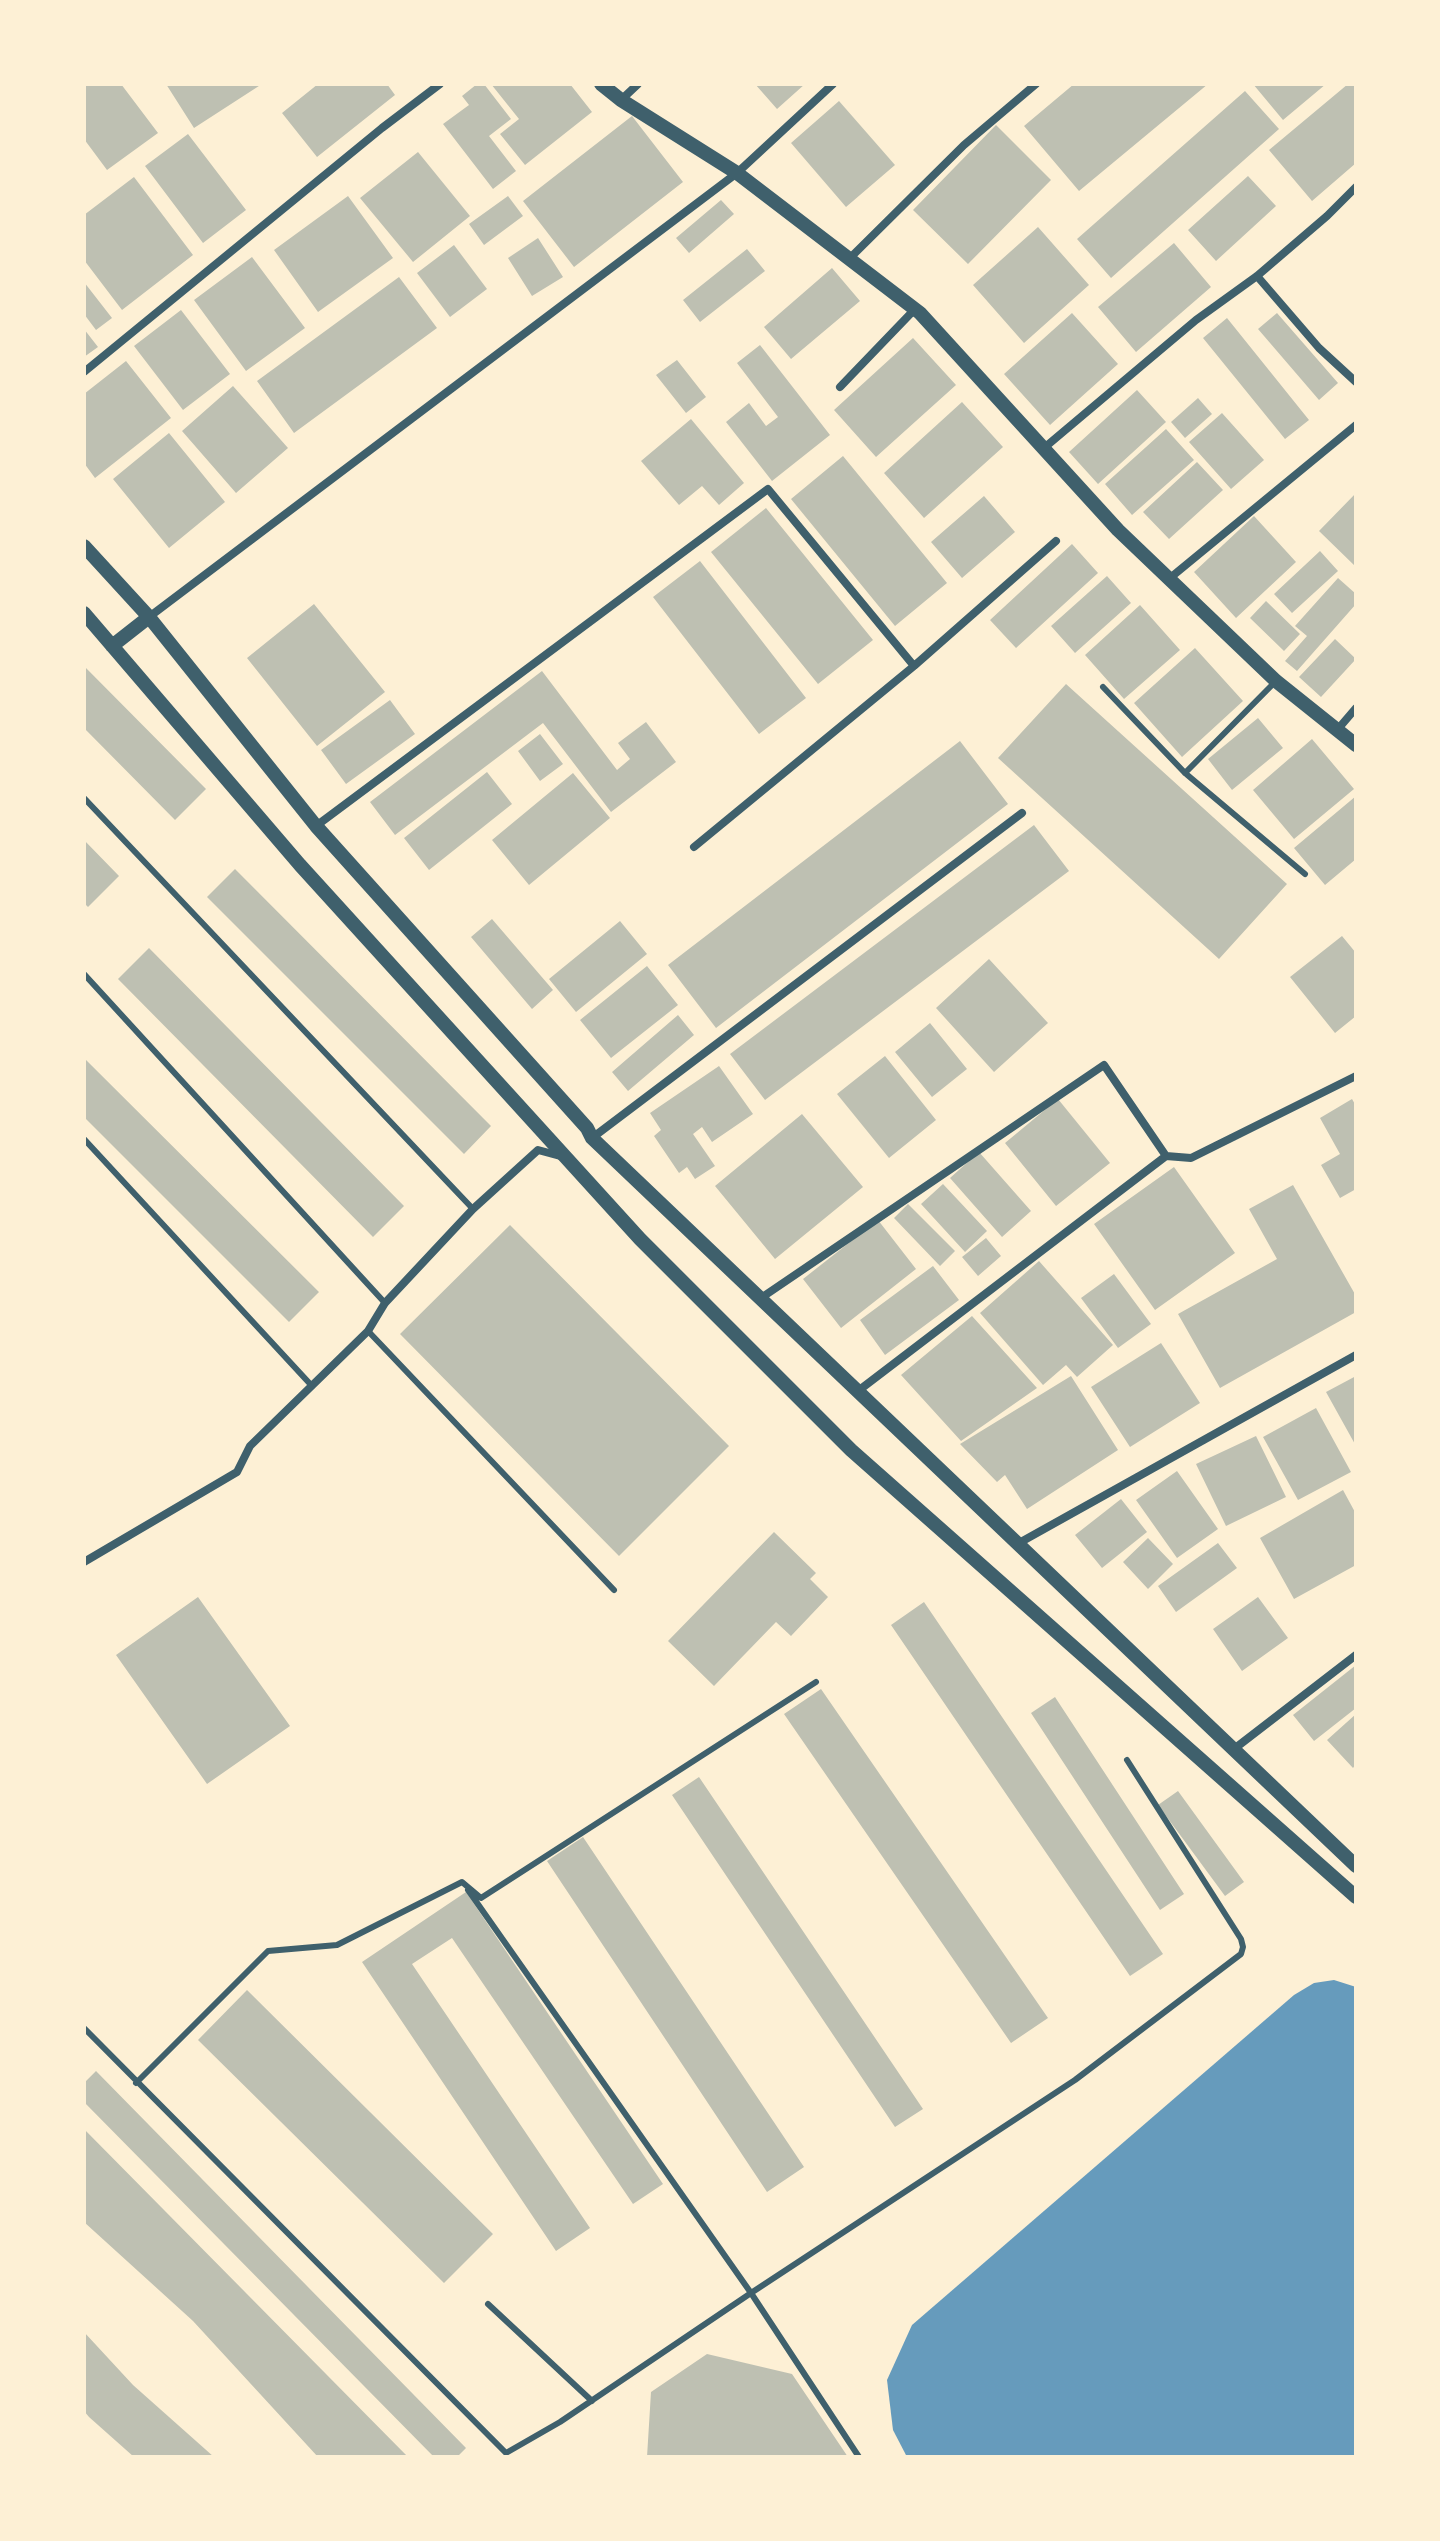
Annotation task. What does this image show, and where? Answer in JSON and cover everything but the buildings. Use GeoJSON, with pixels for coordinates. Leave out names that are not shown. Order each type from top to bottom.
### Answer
{"type":"FeatureCollection","features":[{"type":"Feature","properties":{"kind":"street"},"geometry":{"type":"LineString","coordinates":[[84,372],[440,84]]}},
{"type":"Feature","properties":{"kind":"street"},"geometry":{"type":"LineString","coordinates":[[601,84],[621,100],[737,173],[915,309],[1118,530],[1276,681],[1356,745]]}},
{"type":"Feature","properties":{"kind":"street"},"geometry":{"type":"LineString","coordinates":[[621,100],[638,84]]}},
{"type":"Feature","properties":{"kind":"street"},"geometry":{"type":"LineString","coordinates":[[112,646],[737,173],[833,84]]}},
{"type":"Feature","properties":{"kind":"street"},"geometry":{"type":"LineString","coordinates":[[850,258],[964,145],[1036,84]]}},
{"type":"Feature","properties":{"kind":"street"},"geometry":{"type":"LineString","coordinates":[[1044,448],[1196,320],[1257,276],[1356,187]]}},
{"type":"Feature","properties":{"kind":"street"},"geometry":{"type":"LineString","coordinates":[[1257,276],[1319,348],[1356,382]]}},
{"type":"Feature","properties":{"kind":"street"},"geometry":{"type":"LineString","coordinates":[[840,387],[915,309]]}},
{"type":"Feature","properties":{"kind":"street"},"geometry":{"type":"LineString","coordinates":[[1170,578],[1356,425]]}},
{"type":"Feature","properties":{"kind":"street"},"geometry":{"type":"LineString","coordinates":[[316,826],[768,489],[914,666]]}},
{"type":"Feature","properties":{"kind":"street"},"geometry":{"type":"LineString","coordinates":[[694,847],[914,666],[1056,541]]}},
{"type":"Feature","properties":{"kind":"street"},"geometry":{"type":"LineString","coordinates":[[84,546],[149,617],[316,826],[524,1056],[587,1128],[592,1138],[1356,1866]]}},
{"type":"Feature","properties":{"kind":"street"},"geometry":{"type":"LineString","coordinates":[[84,613],[300,865],[640,1239],[851,1450],[1356,1897]]}},
{"type":"Feature","properties":{"kind":"street"},"geometry":{"type":"LineString","coordinates":[[1338,729],[1356,708]]}},
{"type":"Feature","properties":{"kind":"street"},"geometry":{"type":"LineString","coordinates":[[592,1138],[1022,813]]}},
{"type":"Feature","properties":{"kind":"street"},"geometry":{"type":"LineString","coordinates":[[761,1298],[1104,1065],[1166,1156]]}},
{"type":"Feature","properties":{"kind":"street"},"geometry":{"type":"LineString","coordinates":[[858,1391],[1166,1156],[1191,1158],[1356,1076]]}},
{"type":"Feature","properties":{"kind":"street"},"geometry":{"type":"LineString","coordinates":[[84,1562],[237,1472],[250,1446],[368,1331],[385,1303],[473,1209],[538,1150],[564,1157]]}},
{"type":"Feature","properties":{"kind":"street"},"geometry":{"type":"LineString","coordinates":[[1019,1543],[1356,1355]]}},
{"type":"Feature","properties":{"kind":"street"},"geometry":{"type":"LineString","coordinates":[[1234,1749],[1356,1655]]}},
{"type":"Feature","properties":{"kind":"lane"},"geometry":{"type":"LineString","coordinates":[[1185,773],[1276,681]]}},
{"type":"Feature","properties":{"kind":"lane"},"geometry":{"type":"LineString","coordinates":[[1103,687],[1185,773],[1305,874]]}},
{"type":"Feature","properties":{"kind":"lane"},"geometry":{"type":"LineString","coordinates":[[84,798],[473,1209]]}},
{"type":"Feature","properties":{"kind":"lane"},"geometry":{"type":"LineString","coordinates":[[84,974],[385,1303]]}},
{"type":"Feature","properties":{"kind":"lane"},"geometry":{"type":"LineString","coordinates":[[84,1139],[312,1386]]}},
{"type":"Feature","properties":{"kind":"lane"},"geometry":{"type":"LineString","coordinates":[[368,1331],[614,1590]]}},
{"type":"Feature","properties":{"kind":"lane"},"geometry":{"type":"LineString","coordinates":[[462,1882],[481,1898],[816,1682]]}},
{"type":"Feature","properties":{"kind":"lane"},"geometry":{"type":"LineString","coordinates":[[84,2028],[508,2455],[1075,2080],[1241,1954],[1241,1939],[1127,1760]]}},
{"type":"Feature","properties":{"kind":"lane"},"geometry":{"type":"LineString","coordinates":[[136,2083],[268,1951],[337,1945],[462,1882]]}},
{"type":"Feature","properties":{"kind":"lane"},"geometry":{"type":"LineString","coordinates":[[462,1882],[751,2293],[859,2457]]}},
{"type":"Feature","properties":{"kind":"lane"},"geometry":{"type":"LineString","coordinates":[[488,2304],[592,2401]]}},
{"type":"Feature","properties":{"kind":"water"},"geometry":{"type":"Polygon","coordinates":[[[1334,1980],[1356,1987],[1356,2457],[907,2457],[893,2430],[887,2380],[912,2325],[1294,1995],[1314,1983],[1334,1980]]]}}]}
